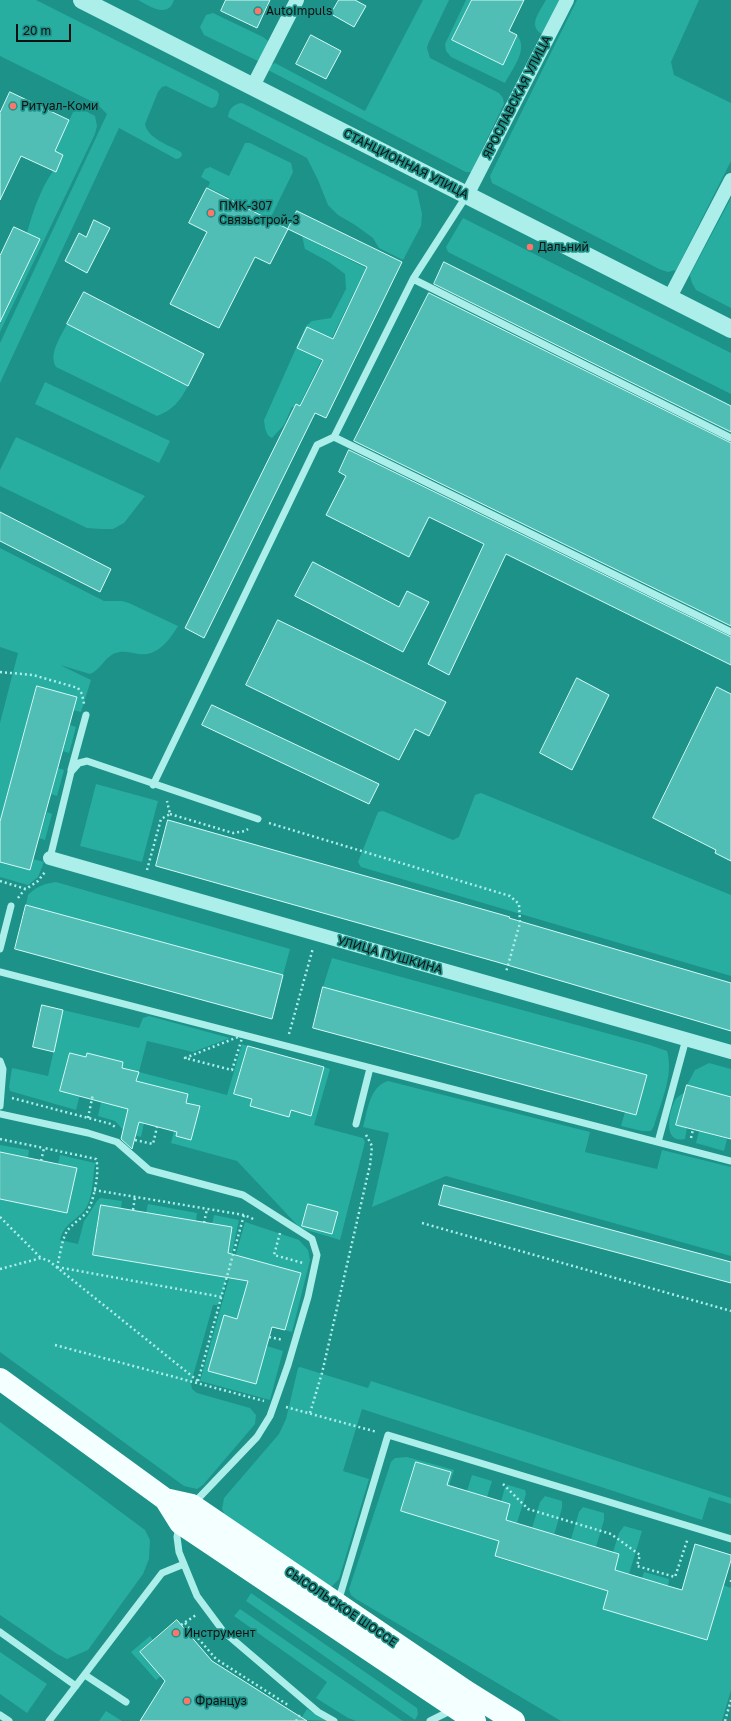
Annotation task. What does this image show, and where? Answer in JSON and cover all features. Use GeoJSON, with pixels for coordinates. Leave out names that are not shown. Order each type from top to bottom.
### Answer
{"type":"FeatureCollection","features":[{"type":"Feature","properties":{"kind":"main road","name":"СЫСОЛЬСКОЕ ШОССЕ"},"geometry":{"type":"LineString","coordinates":[[0,1379],[454,1708],[475,1721]]}},
{"type":"Feature","properties":{"kind":"main road","name":"СЫСОЛЬСКОЕ ШОССЕ"},"geometry":{"type":"LineString","coordinates":[[186,1514],[337,1605],[466,1691],[514,1721]]}},
{"type":"Feature","properties":{"kind":"street","name":"СТАНЦИОННАЯ УЛИЦА"},"geometry":{"type":"LineString","coordinates":[[82,0],[731,329]]}},
{"type":"Feature","properties":{"kind":"street"},"geometry":{"type":"LineString","coordinates":[[253,86],[297,0]]}},
{"type":"Feature","properties":{"kind":"street","name":"ЯРОСЛАВСКАЯ УЛИЦА"},"geometry":{"type":"LineString","coordinates":[[467,195],[567,0]]}},
{"type":"Feature","properties":{"kind":"street"},"geometry":{"type":"LineString","coordinates":[[670,297],[731,180]]}},
{"type":"Feature","properties":{"kind":"street","name":"УЛИЦА ПУШКИНА"},"geometry":{"type":"LineString","coordinates":[[50,858],[731,1052]]}},
{"type":"Feature","properties":{"kind":"lane"},"geometry":{"type":"LineString","coordinates":[[153,784],[317,445],[334,437],[414,279],[467,195]]}},
{"type":"Feature","properties":{"kind":"lane"},"geometry":{"type":"LineString","coordinates":[[414,279],[731,438]]}},
{"type":"Feature","properties":{"kind":"lane"},"geometry":{"type":"LineString","coordinates":[[334,437],[731,632]]}},
{"type":"Feature","properties":{"kind":"lane"},"geometry":{"type":"LineString","coordinates":[[50,858],[86,715]]}},
{"type":"Feature","properties":{"kind":"lane"},"geometry":{"type":"LineString","coordinates":[[71,772],[79,763],[87,761],[258,819]]}},
{"type":"Feature","properties":{"kind":"lane"},"geometry":{"type":"LineString","coordinates":[[0,949],[10,906]]}},
{"type":"Feature","properties":{"kind":"lane"},"geometry":{"type":"LineString","coordinates":[[0,972],[731,1161]]}},
{"type":"Feature","properties":{"kind":"lane"},"geometry":{"type":"LineString","coordinates":[[658,1142],[686,1039]]}},
{"type":"Feature","properties":{"kind":"lane"},"geometry":{"type":"LineString","coordinates":[[0,1061],[3,1069],[0,1106]]}},
{"type":"Feature","properties":{"kind":"lane"},"geometry":{"type":"LineString","coordinates":[[356,1124],[370,1068]]}},
{"type":"Feature","properties":{"kind":"lane"},"geometry":{"type":"LineString","coordinates":[[0,1114],[88,1133],[117,1142],[149,1170],[243,1195],[312,1239],[318,1255],[308,1297],[288,1365],[270,1416],[257,1437],[186,1514],[176,1537],[179,1552],[197,1596],[223,1631],[318,1712],[334,1721]]}},
{"type":"Feature","properties":{"kind":"lane"},"geometry":{"type":"LineString","coordinates":[[337,1605],[388,1435],[731,1539]]}},
{"type":"Feature","properties":{"kind":"lane"},"geometry":{"type":"LineString","coordinates":[[49,1721],[162,1574],[184,1564]]}},
{"type":"Feature","properties":{"kind":"lane"},"geometry":{"type":"LineString","coordinates":[[0,1632],[76,1686]]}},
{"type":"Feature","properties":{"kind":"lane"},"geometry":{"type":"LineString","coordinates":[[85,1675],[126,1702]]}},
{"type":"Feature","properties":{"kind":"lane"},"geometry":{"type":"LineString","coordinates":[[430,1721],[454,1708]]}},
{"type":"Feature","properties":{"kind":"lane"},"geometry":{"type":"LineString","coordinates":[[0,1715],[9,1721]]}},
{"type":"Feature","properties":{"kind":"path"},"geometry":{"type":"LineString","coordinates":[[0,672],[33,675],[78,688],[82,694],[86,715]]}},
{"type":"Feature","properties":{"kind":"path"},"geometry":{"type":"LineString","coordinates":[[163,788],[170,814]]}},
{"type":"Feature","properties":{"kind":"path"},"geometry":{"type":"LineString","coordinates":[[144,884],[161,819],[170,814],[234,833],[245,831],[258,819],[510,896],[520,904],[520,923],[502,986]]}},
{"type":"Feature","properties":{"kind":"path"},"geometry":{"type":"LineString","coordinates":[[0,881],[26,889],[38,882],[50,858]]}},
{"type":"Feature","properties":{"kind":"path"},"geometry":{"type":"LineString","coordinates":[[286,1046],[317,934]]}},
{"type":"Feature","properties":{"kind":"path"},"geometry":{"type":"LineString","coordinates":[[243,1035],[232,1070],[185,1058],[192,1055],[243,1035]]}},
{"type":"Feature","properties":{"kind":"path"},"geometry":{"type":"LineString","coordinates":[[88,1118],[93,1094]]}},
{"type":"Feature","properties":{"kind":"path"},"geometry":{"type":"LineString","coordinates":[[310,1414],[322,1373],[370,1165],[372,1146],[366,1134],[356,1124]]}},
{"type":"Feature","properties":{"kind":"path"},"geometry":{"type":"LineString","coordinates":[[0,1139],[96,1159],[98,1166],[92,1203],[86,1212],[68,1230],[64,1238],[57,1267]]}},
{"type":"Feature","properties":{"kind":"path"},"geometry":{"type":"LineString","coordinates":[[41,1160],[44,1148]]}},
{"type":"Feature","properties":{"kind":"path"},"geometry":{"type":"LineString","coordinates":[[94,1190],[244,1215],[259,1221]]}},
{"type":"Feature","properties":{"kind":"path"},"geometry":{"type":"LineString","coordinates":[[133,1210],[135,1197]]}},
{"type":"Feature","properties":{"kind":"path"},"geometry":{"type":"LineString","coordinates":[[204,1223],[207,1209]]}},
{"type":"Feature","properties":{"kind":"path"},"geometry":{"type":"LineString","coordinates":[[198,1382],[244,1215]]}},
{"type":"Feature","properties":{"kind":"path"},"geometry":{"type":"LineString","coordinates":[[0,1217],[41,1258]]}},
{"type":"Feature","properties":{"kind":"path"},"geometry":{"type":"LineString","coordinates":[[422,1222],[731,1311]]}},
{"type":"Feature","properties":{"kind":"path"},"geometry":{"type":"LineString","coordinates":[[281,1230],[274,1255],[304,1263]]}},
{"type":"Feature","properties":{"kind":"path"},"geometry":{"type":"LineString","coordinates":[[0,1269],[41,1258],[49,1260],[198,1382]]}},
{"type":"Feature","properties":{"kind":"path"},"geometry":{"type":"LineString","coordinates":[[57,1267],[222,1297]]}},
{"type":"Feature","properties":{"kind":"path"},"geometry":{"type":"LineString","coordinates":[[269,1337],[284,1341]]}},
{"type":"Feature","properties":{"kind":"path"},"geometry":{"type":"LineString","coordinates":[[55,1345],[198,1382],[388,1435]]}},
{"type":"Feature","properties":{"kind":"path"},"geometry":{"type":"LineString","coordinates":[[501,1482],[528,1509],[611,1534],[640,1555],[637,1566],[660,1573],[675,1577],[688,1537],[695,1539]]}},
{"type":"Feature","properties":{"kind":"path"},"geometry":{"type":"LineString","coordinates":[[181,1625],[206,1608]]}},
{"type":"Feature","properties":{"kind":"path"},"geometry":{"type":"LineString","coordinates":[[185,1622],[216,1659],[301,1713],[296,1721]]}},
{"type":"Feature","properties":{"kind":"path"},"geometry":{"type":"LineString","coordinates":[[725,1721],[731,1700]]}},
{"type":"Feature","properties":{"kind":"green space"},"geometry":{"type":"Polygon","coordinates":[[[0,0],[36,0],[217,91],[219,94],[216,105],[211,108],[166,86],[162,87],[158,92],[145,124],[150,134],[155,138],[181,152],[182,155],[180,158],[176,159],[119,128],[0,383],[0,343],[107,114],[97,104],[0,56],[0,0]]]}},
{"type":"Feature","properties":{"kind":"green space"},"geometry":{"type":"Polygon","coordinates":[[[138,0],[174,0],[171,6],[163,10],[153,8],[138,0]]]}},
{"type":"Feature","properties":{"kind":"green space"},"geometry":{"type":"Polygon","coordinates":[[[423,0],[449,0],[428,44],[427,48],[430,58],[499,93],[503,98],[504,104],[471,172],[466,172],[460,169],[268,70],[271,65],[275,63],[365,111],[423,0]]]}},
{"type":"Feature","properties":{"kind":"green space"},"geometry":{"type":"Polygon","coordinates":[[[466,0],[472,0],[452,40],[502,65],[517,35],[520,41],[521,47],[518,59],[505,83],[451,57],[446,51],[445,44],[466,0]]]}},
{"type":"Feature","properties":{"kind":"green space"},"geometry":{"type":"Polygon","coordinates":[[[546,0],[559,0],[542,34],[535,27],[535,23],[538,13],[546,0]]]}},
{"type":"Feature","properties":{"kind":"green space"},"geometry":{"type":"Polygon","coordinates":[[[577,0],[699,0],[671,62],[674,75],[731,103],[731,161],[676,270],[668,272],[659,269],[492,183],[490,176],[577,0]]]}},
{"type":"Feature","properties":{"kind":"green space"},"geometry":{"type":"Polygon","coordinates":[[[213,13],[263,37],[268,41],[262,58],[258,61],[204,35],[200,27],[206,15],[213,13]]]}},
{"type":"Feature","properties":{"kind":"green space"},"geometry":{"type":"Polygon","coordinates":[[[242,103],[417,191],[422,214],[421,226],[403,260],[379,248],[373,238],[338,215],[328,205],[307,158],[228,117],[232,107],[236,104],[242,103]]]}},
{"type":"Feature","properties":{"kind":"green space"},"geometry":{"type":"Polygon","coordinates":[[[76,106],[95,116],[97,126],[95,134],[0,332],[0,322],[40,239],[27,233],[34,209],[44,186],[53,171],[56,172],[63,155],[29,140],[61,137],[76,106]]]}},
{"type":"Feature","properties":{"kind":"green space"},"geometry":{"type":"Polygon","coordinates":[[[245,143],[250,143],[291,163],[293,172],[270,219],[208,187],[210,182],[201,177],[205,169],[210,167],[229,176],[245,143]]]}},
{"type":"Feature","properties":{"kind":"green space"},"geometry":{"type":"Polygon","coordinates":[[[731,198],[731,308],[696,290],[690,275],[731,198]]]}},
{"type":"Feature","properties":{"kind":"green space"},"geometry":{"type":"Polygon","coordinates":[[[463,218],[731,353],[731,394],[448,252],[446,247],[463,218]]]}},
{"type":"Feature","properties":{"kind":"green space"},"geometry":{"type":"Polygon","coordinates":[[[302,236],[366,268],[298,408],[292,407],[284,425],[272,438],[267,433],[264,420],[306,326],[312,321],[331,318],[346,289],[345,274],[329,262],[305,249],[302,236]]]}},
{"type":"Feature","properties":{"kind":"green space"},"geometry":{"type":"Polygon","coordinates":[[[67,324],[188,386],[172,408],[157,416],[56,367],[54,362],[54,351],[67,324]]]}},
{"type":"Feature","properties":{"kind":"green space"},"geometry":{"type":"Polygon","coordinates":[[[45,382],[170,441],[159,463],[35,404],[45,382]]]}},
{"type":"Feature","properties":{"kind":"green space"},"geometry":{"type":"Polygon","coordinates":[[[16,437],[145,496],[124,523],[113,529],[87,528],[0,486],[0,470],[16,437]]]}},
{"type":"Feature","properties":{"kind":"green space"},"geometry":{"type":"Polygon","coordinates":[[[0,548],[104,601],[122,601],[129,603],[178,626],[171,637],[162,647],[157,650],[145,654],[119,652],[113,654],[90,674],[60,665],[91,680],[81,712],[73,710],[77,697],[37,686],[0,821],[0,723],[18,653],[0,647],[0,548]]]}},
{"type":"Feature","properties":{"kind":"green space"},"geometry":{"type":"Polygon","coordinates":[[[70,725],[76,727],[69,753],[63,751],[70,725]]]}},
{"type":"Feature","properties":{"kind":"green space"},"geometry":{"type":"Polygon","coordinates":[[[58,768],[64,770],[57,796],[51,794],[58,768]]]}},
{"type":"Feature","properties":{"kind":"green space"},"geometry":{"type":"Polygon","coordinates":[[[96,784],[158,801],[142,862],[80,846],[96,784]]]}},
{"type":"Feature","properties":{"kind":"green space"},"geometry":{"type":"Polygon","coordinates":[[[481,793],[731,895],[731,976],[361,867],[358,862],[378,812],[383,811],[453,840],[459,837],[475,795],[481,793]]]}},
{"type":"Feature","properties":{"kind":"green space"},"geometry":{"type":"Polygon","coordinates":[[[47,812],[52,814],[45,840],[39,838],[47,812]]]}},
{"type":"Feature","properties":{"kind":"green space"},"geometry":{"type":"Polygon","coordinates":[[[33,859],[44,862],[38,877],[28,885],[0,877],[0,862],[30,870],[33,859]]]}},
{"type":"Feature","properties":{"kind":"green space"},"geometry":{"type":"Polygon","coordinates":[[[56,882],[290,949],[283,975],[26,905],[28,895],[34,889],[56,882]]]}},
{"type":"Feature","properties":{"kind":"green space"},"geometry":{"type":"Polygon","coordinates":[[[332,958],[650,1045],[667,1051],[669,1060],[668,1079],[654,1126],[651,1131],[642,1131],[621,1126],[625,1112],[636,1115],[647,1075],[323,987],[332,958]]]}},
{"type":"Feature","properties":{"kind":"green space"},"geometry":{"type":"Polygon","coordinates":[[[63,1010],[139,1028],[143,1018],[149,1016],[230,1038],[193,1052],[147,1041],[139,1072],[122,1068],[123,1062],[87,1053],[86,1057],[70,1053],[60,1091],[76,1095],[81,1091],[76,1110],[10,1091],[9,1087],[12,1068],[48,1076],[63,1010]]]}},
{"type":"Feature","properties":{"kind":"green space"},"geometry":{"type":"Polygon","coordinates":[[[242,1044],[248,1046],[234,1094],[252,1099],[250,1106],[289,1117],[291,1110],[311,1115],[324,1067],[330,1069],[314,1125],[363,1138],[365,1142],[340,1240],[300,1228],[237,1161],[171,1143],[174,1131],[177,1132],[176,1136],[191,1140],[199,1106],[186,1103],[188,1094],[150,1084],[135,1086],[139,1072],[227,1095],[242,1044]]]}},
{"type":"Feature","properties":{"kind":"green space"},"geometry":{"type":"Polygon","coordinates":[[[709,1063],[731,1069],[731,1097],[687,1085],[695,1070],[709,1063]]]}},
{"type":"Feature","properties":{"kind":"green space"},"geometry":{"type":"Polygon","coordinates":[[[388,1081],[590,1132],[585,1152],[657,1169],[662,1150],[731,1167],[731,1256],[446,1176],[372,1207],[389,1133],[363,1127],[373,1094],[377,1088],[388,1081]]]}},
{"type":"Feature","properties":{"kind":"green space"},"geometry":{"type":"Polygon","coordinates":[[[685,1092],[687,1128],[685,1139],[678,1139],[673,1137],[670,1132],[669,1119],[675,1100],[685,1092]]]}},
{"type":"Feature","properties":{"kind":"green space"},"geometry":{"type":"Polygon","coordinates":[[[101,1102],[118,1106],[130,1104],[125,1124],[138,1128],[139,1122],[144,1123],[141,1137],[126,1133],[115,1121],[98,1116],[101,1102]]]}},
{"type":"Feature","properties":{"kind":"green space"},"geometry":{"type":"Polygon","coordinates":[[[699,1131],[727,1139],[724,1151],[696,1143],[699,1131]]]}},
{"type":"Feature","properties":{"kind":"green space"},"geometry":{"type":"Polygon","coordinates":[[[0,1145],[29,1150],[28,1158],[0,1152],[0,1145]]]}},
{"type":"Feature","properties":{"kind":"green space"},"geometry":{"type":"Polygon","coordinates":[[[60,1155],[95,1163],[92,1189],[88,1204],[82,1213],[69,1224],[62,1233],[60,1240],[78,1244],[84,1221],[100,1198],[122,1201],[121,1209],[101,1205],[93,1255],[224,1277],[232,1228],[212,1224],[214,1215],[239,1220],[220,1302],[217,1305],[213,1305],[191,1383],[192,1389],[197,1393],[250,1408],[256,1415],[255,1424],[203,1485],[197,1489],[184,1486],[0,1352],[0,1199],[67,1213],[76,1168],[58,1164],[60,1155]]]}},
{"type":"Feature","properties":{"kind":"green space"},"geometry":{"type":"Polygon","coordinates":[[[148,1204],[197,1213],[196,1221],[146,1213],[148,1204]]]}},
{"type":"Feature","properties":{"kind":"green space"},"geometry":{"type":"Polygon","coordinates":[[[245,1222],[299,1240],[308,1250],[310,1260],[292,1332],[285,1330],[301,1273],[254,1260],[237,1319],[224,1315],[209,1371],[256,1384],[267,1346],[283,1351],[270,1400],[200,1381],[245,1222]]]}},
{"type":"Feature","properties":{"kind":"green space"},"geometry":{"type":"Polygon","coordinates":[[[300,1367],[368,1388],[371,1381],[731,1498],[731,1504],[709,1497],[702,1520],[362,1409],[343,1471],[369,1479],[339,1579],[332,1586],[328,1586],[225,1515],[222,1509],[224,1498],[279,1434],[286,1419],[298,1368],[300,1367]]]}},
{"type":"Feature","properties":{"kind":"green space"},"geometry":{"type":"Polygon","coordinates":[[[0,1422],[145,1530],[150,1540],[149,1559],[143,1574],[88,1650],[67,1659],[57,1654],[0,1615],[0,1422]]]}},
{"type":"Feature","properties":{"kind":"green space"},"geometry":{"type":"Polygon","coordinates":[[[407,1457],[454,1470],[449,1486],[447,1485],[451,1472],[416,1462],[401,1511],[499,1541],[495,1557],[608,1591],[603,1608],[723,1585],[731,1588],[731,1690],[722,1721],[561,1721],[351,1595],[349,1589],[391,1462],[395,1458],[407,1457]]]}},
{"type":"Feature","properties":{"kind":"green space"},"geometry":{"type":"Polygon","coordinates":[[[472,1475],[492,1481],[487,1497],[467,1491],[472,1475]]]}},
{"type":"Feature","properties":{"kind":"green space"},"geometry":{"type":"Polygon","coordinates":[[[508,1485],[525,1490],[526,1494],[517,1523],[506,1520],[510,1504],[501,1502],[505,1487],[508,1485]]]}},
{"type":"Feature","properties":{"kind":"green space"},"geometry":{"type":"Polygon","coordinates":[[[545,1496],[562,1501],[562,1508],[554,1535],[532,1528],[540,1502],[545,1496]]]}},
{"type":"Feature","properties":{"kind":"green space"},"geometry":{"type":"Polygon","coordinates":[[[583,1507],[604,1513],[604,1520],[596,1547],[571,1539],[579,1512],[583,1507]]]}},
{"type":"Feature","properties":{"kind":"green space"},"geometry":{"type":"Polygon","coordinates":[[[624,1526],[642,1531],[629,1574],[615,1570],[619,1554],[613,1552],[619,1533],[624,1526]]]}},
{"type":"Feature","properties":{"kind":"green space"},"geometry":{"type":"Polygon","coordinates":[[[644,1572],[669,1579],[668,1586],[642,1578],[644,1572]]]}},
{"type":"Feature","properties":{"kind":"green space"},"geometry":{"type":"Polygon","coordinates":[[[251,1593],[417,1708],[418,1714],[415,1720],[246,1601],[251,1593]]]}},
{"type":"Feature","properties":{"kind":"green space"},"geometry":{"type":"Polygon","coordinates":[[[240,1609],[403,1721],[356,1721],[348,1718],[316,1698],[327,1682],[234,1616],[240,1609]]]}},
{"type":"Feature","properties":{"kind":"green space"},"geometry":{"type":"Polygon","coordinates":[[[150,1636],[153,1640],[140,1652],[161,1676],[156,1680],[131,1652],[150,1636]]]}},
{"type":"Feature","properties":{"kind":"green space"},"geometry":{"type":"Polygon","coordinates":[[[0,1652],[47,1684],[27,1713],[0,1694],[0,1652]]]}},
{"type":"Feature","properties":{"kind":"green space"},"geometry":{"type":"Polygon","coordinates":[[[307,1709],[327,1721],[300,1720],[307,1709]]]}},
{"type":"Feature","properties":{"kind":"green space"},"geometry":{"type":"Polygon","coordinates":[[[106,1711],[122,1721],[99,1721],[106,1711]]]}},
{"type":"Feature","properties":{"kind":"building"},"geometry":{"type":"Polygon","coordinates":[[[226,0],[270,0],[257,28],[221,11],[226,0]]]}},
{"type":"Feature","properties":{"kind":"building"},"geometry":{"type":"Polygon","coordinates":[[[339,0],[355,0],[366,6],[354,27],[331,14],[339,0]]]}},
{"type":"Feature","properties":{"kind":"building"},"geometry":{"type":"Polygon","coordinates":[[[472,0],[524,0],[509,31],[517,35],[503,65],[452,40],[472,0]]]}},
{"type":"Feature","properties":{"kind":"building"},"geometry":{"type":"Polygon","coordinates":[[[311,35],[341,51],[326,79],[296,64],[311,35]]]}},
{"type":"Feature","properties":{"kind":"building"},"geometry":{"type":"Polygon","coordinates":[[[10,92],[69,120],[55,151],[63,155],[56,172],[21,156],[0,200],[0,113],[10,92]]]}},
{"type":"Feature","properties":{"kind":"building"},"geometry":{"type":"Polygon","coordinates":[[[207,188],[288,229],[270,264],[255,257],[219,328],[170,304],[207,232],[189,223],[207,188]]]}},
{"type":"Feature","properties":{"kind":"building"},"geometry":{"type":"Polygon","coordinates":[[[297,211],[402,262],[326,418],[315,413],[204,638],[185,628],[296,404],[300,406],[323,360],[297,348],[307,327],[333,339],[367,267],[288,229],[297,211]]]}},
{"type":"Feature","properties":{"kind":"building"},"geometry":{"type":"Polygon","coordinates":[[[94,220],[110,228],[87,273],[65,261],[79,233],[86,237],[94,220]]]}},
{"type":"Feature","properties":{"kind":"building"},"geometry":{"type":"Polygon","coordinates":[[[14,227],[40,239],[0,322],[0,256],[14,227]]]}},
{"type":"Feature","properties":{"kind":"building"},"geometry":{"type":"Polygon","coordinates":[[[444,262],[731,406],[731,432],[434,284],[444,262]]]}},
{"type":"Feature","properties":{"kind":"building"},"geometry":{"type":"Polygon","coordinates":[[[84,292],[204,354],[188,386],[67,324],[84,292]]]}},
{"type":"Feature","properties":{"kind":"building"},"geometry":{"type":"Polygon","coordinates":[[[429,293],[731,443],[731,626],[354,441],[429,293]]]}},
{"type":"Feature","properties":{"kind":"building"},"geometry":{"type":"Polygon","coordinates":[[[349,450],[731,637],[731,665],[506,554],[449,675],[428,664],[484,544],[429,517],[409,557],[326,515],[346,476],[339,472],[349,450]]]}},
{"type":"Feature","properties":{"kind":"building"},"geometry":{"type":"Polygon","coordinates":[[[0,512],[111,569],[100,592],[0,541],[0,512]]]}},
{"type":"Feature","properties":{"kind":"building"},"geometry":{"type":"Polygon","coordinates":[[[313,562],[399,607],[407,591],[429,602],[403,652],[295,596],[313,562]]]}},
{"type":"Feature","properties":{"kind":"building"},"geometry":{"type":"Polygon","coordinates":[[[278,620],[446,702],[429,736],[415,729],[399,760],[246,685],[278,620]]]}},
{"type":"Feature","properties":{"kind":"building"},"geometry":{"type":"Polygon","coordinates":[[[577,678],[609,695],[572,770],[540,753],[577,678]]]}},
{"type":"Feature","properties":{"kind":"building"},"geometry":{"type":"Polygon","coordinates":[[[37,686],[77,697],[30,870],[0,862],[0,822],[37,686]]]}},
{"type":"Feature","properties":{"kind":"building"},"geometry":{"type":"Polygon","coordinates":[[[717,687],[731,694],[731,861],[715,853],[716,850],[653,818],[717,687]]]}},
{"type":"Feature","properties":{"kind":"building"},"geometry":{"type":"Polygon","coordinates":[[[212,705],[379,784],[369,804],[202,725],[212,705]]]}},
{"type":"Feature","properties":{"kind":"building"},"geometry":{"type":"Polygon","coordinates":[[[168,820],[510,917],[509,918],[731,983],[731,1031],[497,962],[156,866],[168,820]]]}},
{"type":"Feature","properties":{"kind":"building"},"geometry":{"type":"Polygon","coordinates":[[[26,905],[283,975],[272,1019],[15,949],[26,905]]]}},
{"type":"Feature","properties":{"kind":"building"},"geometry":{"type":"Polygon","coordinates":[[[323,987],[647,1075],[636,1115],[313,1028],[323,987]]]}},
{"type":"Feature","properties":{"kind":"building"},"geometry":{"type":"Polygon","coordinates":[[[42,1005],[63,1010],[54,1052],[33,1047],[42,1005]]]}},
{"type":"Feature","properties":{"kind":"building"},"geometry":{"type":"Polygon","coordinates":[[[248,1046],[324,1067],[311,1116],[291,1110],[289,1117],[250,1106],[252,1099],[234,1094],[248,1046]]]}},
{"type":"Feature","properties":{"kind":"building"},"geometry":{"type":"Polygon","coordinates":[[[70,1053],[86,1057],[87,1053],[123,1062],[122,1068],[139,1072],[136,1081],[188,1094],[186,1103],[200,1106],[191,1140],[176,1136],[177,1132],[139,1122],[132,1149],[121,1139],[128,1109],[60,1091],[70,1053]]]}},
{"type":"Feature","properties":{"kind":"building"},"geometry":{"type":"Polygon","coordinates":[[[687,1085],[731,1097],[731,1139],[676,1125],[687,1085]]]}},
{"type":"Feature","properties":{"kind":"building"},"geometry":{"type":"Polygon","coordinates":[[[0,1152],[77,1168],[67,1213],[0,1199],[0,1152]]]}},
{"type":"Feature","properties":{"kind":"building"},"geometry":{"type":"Polygon","coordinates":[[[444,1185],[731,1262],[731,1283],[439,1205],[444,1185]]]}},
{"type":"Feature","properties":{"kind":"building"},"geometry":{"type":"Polygon","coordinates":[[[308,1204],[338,1212],[332,1234],[302,1226],[308,1204]]]}},
{"type":"Feature","properties":{"kind":"building"},"geometry":{"type":"Polygon","coordinates":[[[101,1205],[232,1227],[228,1253],[301,1273],[285,1330],[272,1327],[256,1384],[208,1371],[224,1315],[237,1319],[248,1281],[93,1255],[101,1205]]]}},
{"type":"Feature","properties":{"kind":"building"},"geometry":{"type":"Polygon","coordinates":[[[416,1462],[451,1472],[447,1485],[510,1504],[506,1520],[619,1554],[615,1570],[668,1586],[682,1590],[695,1544],[731,1555],[731,1560],[707,1640],[603,1609],[608,1591],[495,1556],[499,1541],[401,1511],[416,1462]]]}},
{"type":"Feature","properties":{"kind":"building"},"geometry":{"type":"Polygon","coordinates":[[[177,1620],[212,1661],[307,1721],[140,1721],[165,1681],[140,1652],[177,1620]]]}},
{"type":"Feature","properties":{"kind":"place","name":"AutoImpuls"},"geometry":{"type":"Point","coordinates":[258,11]}},
{"type":"Feature","properties":{"kind":"place","name":"Ритуал-Коми"},"geometry":{"type":"Point","coordinates":[13,106]}},
{"type":"Feature","properties":{"kind":"place","name":"ПМК-307 Связьстрой-3"},"geometry":{"type":"Point","coordinates":[211,213]}},
{"type":"Feature","properties":{"kind":"place","name":"Дальний"},"geometry":{"type":"Point","coordinates":[530,247]}},
{"type":"Feature","properties":{"kind":"place","name":"Инструмент"},"geometry":{"type":"Point","coordinates":[176,1633]}},
{"type":"Feature","properties":{"kind":"place","name":"Француз"},"geometry":{"type":"Point","coordinates":[187,1701]}}]}
